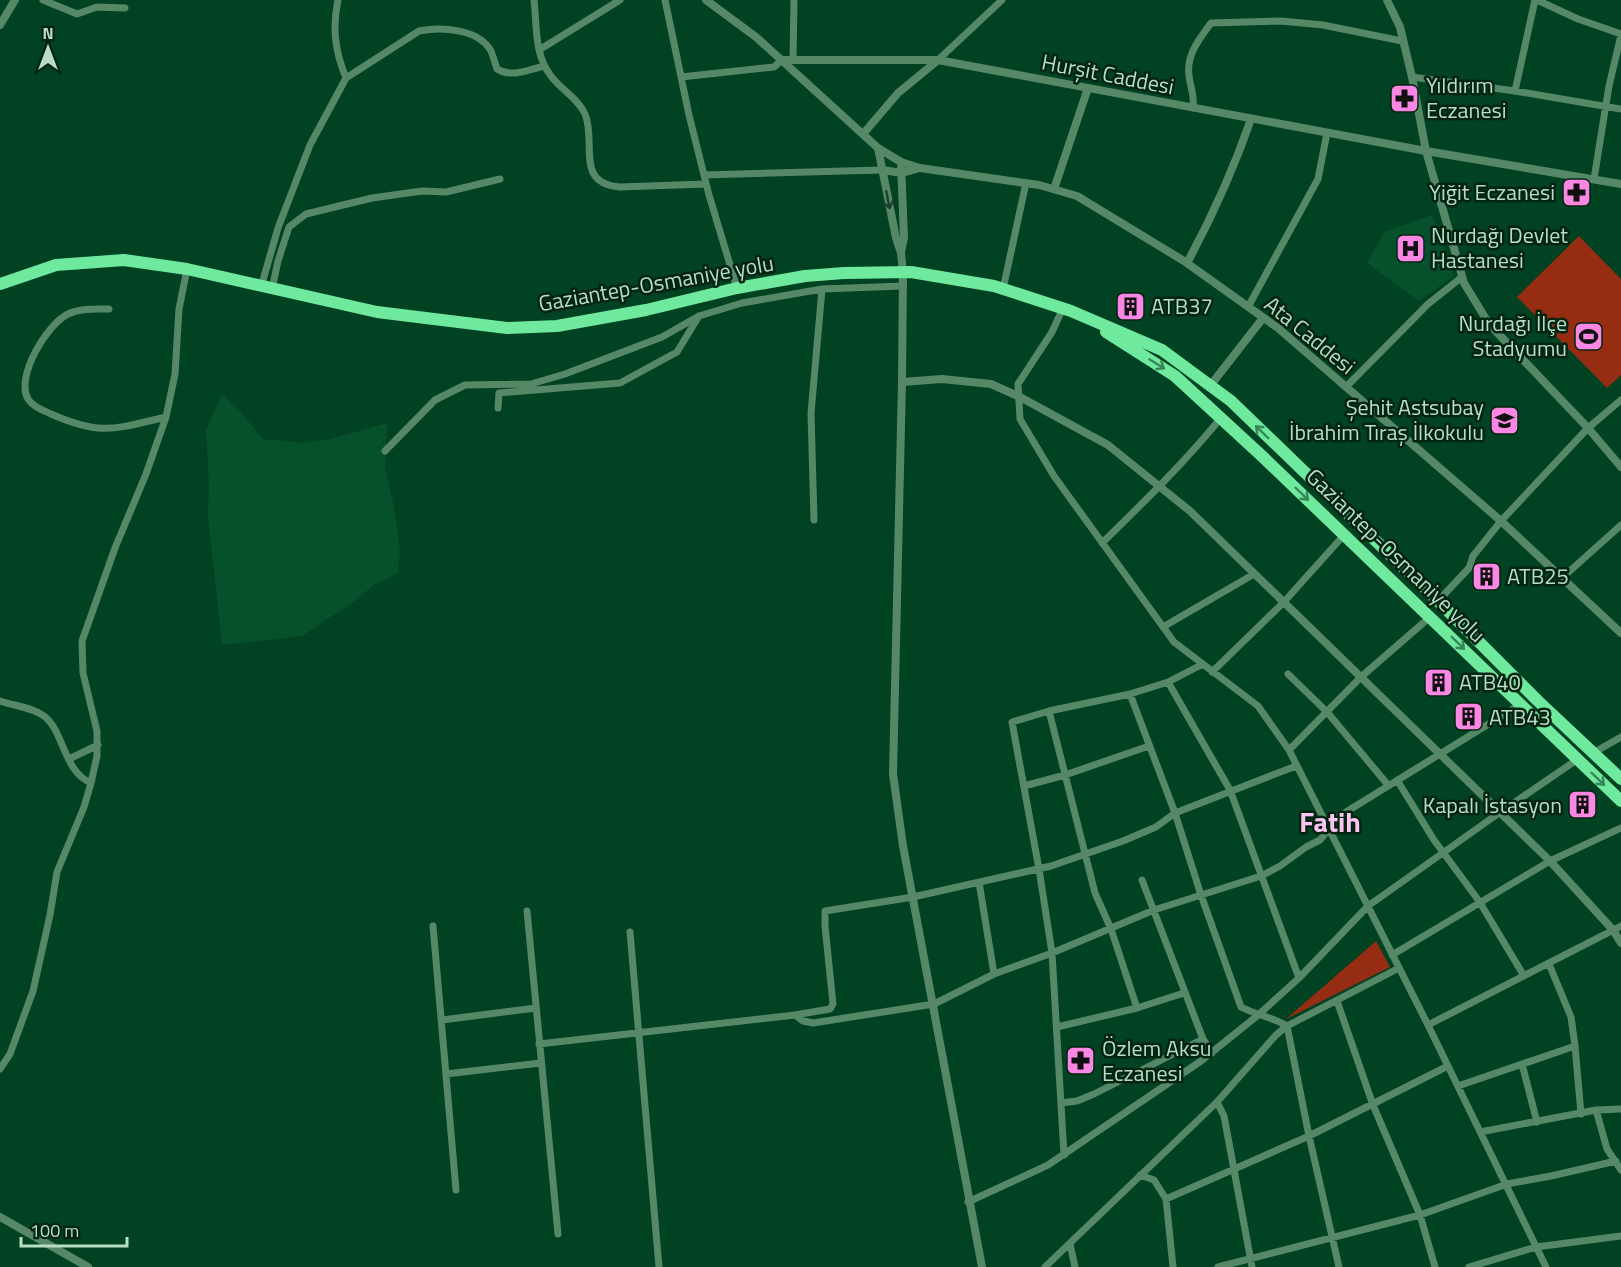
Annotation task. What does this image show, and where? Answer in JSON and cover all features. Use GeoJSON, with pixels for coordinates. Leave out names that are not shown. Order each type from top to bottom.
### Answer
{"type":"FeatureCollection","features":[{"type":"Feature","properties":{"kind":"highway","name":"Gaziantep-Osmaniye yolu"},"geometry":{"type":"LineString","coordinates":[[0,284],[56,266],[124,260],[187,269],[377,312],[507,328],[557,326],[646,310],[737,288],[815,275],[903,272],[1003,289],[1067,309],[1162,350],[1231,401],[1621,779]]}},
{"type":"Feature","properties":{"kind":"highway","name":"Gaziantep-Osmaniye yolu"},"geometry":{"type":"LineString","coordinates":[[1067,309],[1176,376],[1621,801]]}},
{"type":"Feature","properties":{"kind":"street"},"geometry":{"type":"LineString","coordinates":[[0,25],[15,0]]}},
{"type":"Feature","properties":{"kind":"street"},"geometry":{"type":"LineString","coordinates":[[43,0],[77,14],[97,7],[125,8]]}},
{"type":"Feature","properties":{"kind":"street"},"geometry":{"type":"LineString","coordinates":[[338,0],[334,23],[335,46],[346,78]]}},
{"type":"Feature","properties":{"kind":"street"},"geometry":{"type":"LineString","coordinates":[[534,0],[539,50],[544,66],[551,77],[574,98],[585,114],[589,134],[589,162],[598,180],[612,187],[706,184]]}},
{"type":"Feature","properties":{"kind":"street"},"geometry":{"type":"LineString","coordinates":[[539,50],[620,0]]}},
{"type":"Feature","properties":{"kind":"street"},"geometry":{"type":"LineString","coordinates":[[665,0],[706,184],[737,288]]}},
{"type":"Feature","properties":{"kind":"street"},"geometry":{"type":"LineString","coordinates":[[706,0],[756,37],[878,148],[900,162],[920,168]]}},
{"type":"Feature","properties":{"kind":"street"},"geometry":{"type":"LineString","coordinates":[[794,0],[794,60]]}},
{"type":"Feature","properties":{"kind":"street"},"geometry":{"type":"LineString","coordinates":[[863,134],[898,93],[938,60],[1002,0]]}},
{"type":"Feature","properties":{"kind":"street"},"geometry":{"type":"LineString","coordinates":[[1387,0],[1400,27],[1426,151],[1462,277],[1489,324],[1588,428],[1621,467]]}},
{"type":"Feature","properties":{"kind":"street"},"geometry":{"type":"LineString","coordinates":[[1515,91],[1536,0],[1578,20],[1621,34],[1594,179]]}},
{"type":"Feature","properties":{"kind":"street"},"geometry":{"type":"LineString","coordinates":[[1193,108],[1195,96],[1189,74],[1189,63],[1195,47],[1211,23],[1281,21],[1323,25],[1402,40]]}},
{"type":"Feature","properties":{"kind":"street"},"geometry":{"type":"LineString","coordinates":[[267,288],[278,228],[310,145],[346,78],[419,31],[429,29],[452,30],[479,39],[491,51],[497,69],[502,73],[514,73],[544,66]]}},
{"type":"Feature","properties":{"kind":"street"},"geometry":{"type":"LineString","coordinates":[[681,77],[774,67],[782,60]]}},
{"type":"Feature","properties":{"kind":"street","name":"Hurşit Caddesi"},"geometry":{"type":"LineString","coordinates":[[782,60],[938,60],[1426,151],[1621,184]]}},
{"type":"Feature","properties":{"kind":"street"},"geometry":{"type":"LineString","coordinates":[[1412,77],[1621,109]]}},
{"type":"Feature","properties":{"kind":"street"},"geometry":{"type":"LineString","coordinates":[[1054,189],[1088,88]]}},
{"type":"Feature","properties":{"kind":"street"},"geometry":{"type":"LineString","coordinates":[[1186,263],[1202,236],[1241,148],[1251,119]]}},
{"type":"Feature","properties":{"kind":"street"},"geometry":{"type":"LineString","coordinates":[[1248,307],[1318,179],[1327,133]]}},
{"type":"Feature","properties":{"kind":"street"},"geometry":{"type":"LineString","coordinates":[[878,148],[903,272],[892,757],[903,846],[982,1267]]}},
{"type":"Feature","properties":{"kind":"street"},"geometry":{"type":"LineString","coordinates":[[900,162],[904,238],[901,253]]}},
{"type":"Feature","properties":{"kind":"street"},"geometry":{"type":"LineString","coordinates":[[704,175],[882,170],[902,173],[920,168]]}},
{"type":"Feature","properties":{"kind":"street","name":"Ata Caddesi"},"geometry":{"type":"LineString","coordinates":[[920,168],[1026,183],[1077,196],[1186,263],[1263,318],[1346,387],[1501,521],[1621,633]]}},
{"type":"Feature","properties":{"kind":"street"},"geometry":{"type":"LineString","coordinates":[[267,288],[289,227],[306,214],[372,198],[422,191],[446,192],[500,179]]}},
{"type":"Feature","properties":{"kind":"street"},"geometry":{"type":"LineString","coordinates":[[1003,289],[1026,183]]}},
{"type":"Feature","properties":{"kind":"street"},"geometry":{"type":"LineString","coordinates":[[0,1069],[10,1053],[33,991],[57,872],[84,807],[91,783],[98,745],[93,710],[83,673],[82,641],[166,417],[175,374],[179,309],[187,269]]}},
{"type":"Feature","properties":{"kind":"street"},"geometry":{"type":"LineString","coordinates":[[1346,387],[1428,304],[1462,277]]}},
{"type":"Feature","properties":{"kind":"street"},"geometry":{"type":"LineString","coordinates":[[385,451],[435,400],[465,385],[531,384],[662,337],[699,316],[742,303],[822,289],[903,286]]}},
{"type":"Feature","properties":{"kind":"street"},"geometry":{"type":"LineString","coordinates":[[814,520],[810,413],[822,289]]}},
{"type":"Feature","properties":{"kind":"street"},"geometry":{"type":"LineString","coordinates":[[109,309],[88,309],[67,314],[47,333],[30,365],[26,384],[27,398],[35,407],[93,429],[114,429],[166,417]]}},
{"type":"Feature","properties":{"kind":"street"},"geometry":{"type":"LineString","coordinates":[[1067,309],[1018,384],[1020,419],[1054,476],[1174,642],[1258,706],[1289,750],[1428,1025],[1546,1267]]}},
{"type":"Feature","properties":{"kind":"street"},"geometry":{"type":"LineString","coordinates":[[498,408],[499,393],[620,383],[677,352],[699,316]]}},
{"type":"Feature","properties":{"kind":"street"},"geometry":{"type":"LineString","coordinates":[[1210,386],[1263,318]]}},
{"type":"Feature","properties":{"kind":"street"},"geometry":{"type":"LineString","coordinates":[[902,382],[942,379],[991,384],[1020,397],[1108,445],[1190,511],[1617,928],[1621,943]]}},
{"type":"Feature","properties":{"kind":"street"},"geometry":{"type":"LineString","coordinates":[[1438,601],[1469,568],[1473,556],[1501,521],[1588,428],[1621,400]]}},
{"type":"Feature","properties":{"kind":"street"},"geometry":{"type":"LineString","coordinates":[[1102,543],[1160,487],[1220,419]]}},
{"type":"Feature","properties":{"kind":"street"},"geometry":{"type":"LineString","coordinates":[[1562,578],[1621,525]]}},
{"type":"Feature","properties":{"kind":"street"},"geometry":{"type":"LineString","coordinates":[[1212,672],[1283,603],[1344,535]]}},
{"type":"Feature","properties":{"kind":"street"},"geometry":{"type":"LineString","coordinates":[[1163,627],[1254,574]]}},
{"type":"Feature","properties":{"kind":"street"},"geometry":{"type":"LineString","coordinates":[[1289,750],[1361,677],[1430,617]]}},
{"type":"Feature","properties":{"kind":"street"},"geometry":{"type":"LineString","coordinates":[[1064,1155],[1052,953],[1012,722],[1048,711],[1130,694],[1168,682],[1203,664]]}},
{"type":"Feature","properties":{"kind":"street"},"geometry":{"type":"LineString","coordinates":[[1288,674],[1327,712],[1388,786]]}},
{"type":"Feature","properties":{"kind":"street"},"geometry":{"type":"LineString","coordinates":[[1168,682],[1230,790],[1299,978]]}},
{"type":"Feature","properties":{"kind":"street"},"geometry":{"type":"LineString","coordinates":[[1130,694],[1175,813],[1200,895],[1241,1007],[1257,1016],[1275,1019],[1287,1026],[1339,1267]]}},
{"type":"Feature","properties":{"kind":"street"},"geometry":{"type":"LineString","coordinates":[[0,701],[36,711],[45,716],[52,724],[69,759],[81,777],[91,783]]}},
{"type":"Feature","properties":{"kind":"street"},"geometry":{"type":"LineString","coordinates":[[795,1015],[803,1021],[813,1023],[934,1004],[994,974],[1052,953],[1154,910],[1261,876],[1320,840],[1333,820],[1521,704]]}},
{"type":"Feature","properties":{"kind":"street"},"geometry":{"type":"LineString","coordinates":[[1048,711],[1095,893],[1111,929],[1137,1008]]}},
{"type":"Feature","properties":{"kind":"street"},"geometry":{"type":"LineString","coordinates":[[1593,753],[1621,737]]}},
{"type":"Feature","properties":{"kind":"street"},"geometry":{"type":"LineString","coordinates":[[69,759],[98,745]]}},
{"type":"Feature","properties":{"kind":"street"},"geometry":{"type":"LineString","coordinates":[[1024,786],[1065,775],[1149,746]]}},
{"type":"Feature","properties":{"kind":"street"},"geometry":{"type":"LineString","coordinates":[[968,1202],[1048,1165],[1212,1053],[1299,978],[1368,906],[1578,759]]}},
{"type":"Feature","properties":{"kind":"street"},"geometry":{"type":"LineString","coordinates":[[539,1044],[830,1009],[833,1004],[825,911],[913,897],[1039,869],[1085,855],[1156,827],[1175,813],[1296,765]]}},
{"type":"Feature","properties":{"kind":"street"},"geometry":{"type":"LineString","coordinates":[[1397,780],[1444,853],[1479,901],[1524,976]]}},
{"type":"Feature","properties":{"kind":"street"},"geometry":{"type":"LineString","coordinates":[[1392,955],[1479,901],[1550,861],[1621,828]]}},
{"type":"Feature","properties":{"kind":"street"},"geometry":{"type":"LineString","coordinates":[[1142,880],[1184,993],[1203,1039],[1212,1053]]}},
{"type":"Feature","properties":{"kind":"street"},"geometry":{"type":"LineString","coordinates":[[979,882],[994,974]]}},
{"type":"Feature","properties":{"kind":"street"},"geometry":{"type":"LineString","coordinates":[[527,911],[558,1234]]}},
{"type":"Feature","properties":{"kind":"street"},"geometry":{"type":"LineString","coordinates":[[433,926],[456,1190]]}},
{"type":"Feature","properties":{"kind":"street"},"geometry":{"type":"LineString","coordinates":[[1428,1025],[1617,928]]}},
{"type":"Feature","properties":{"kind":"street"},"geometry":{"type":"LineString","coordinates":[[630,932],[659,1267]]}},
{"type":"Feature","properties":{"kind":"street"},"geometry":{"type":"LineString","coordinates":[[1549,964],[1570,1017],[1581,1114]]}},
{"type":"Feature","properties":{"kind":"street"},"geometry":{"type":"LineString","coordinates":[[1045,1267],[1217,1102],[1287,1026],[1399,968]]}},
{"type":"Feature","properties":{"kind":"street"},"geometry":{"type":"LineString","coordinates":[[1057,1027],[1137,1008],[1184,993]]}},
{"type":"Feature","properties":{"kind":"street"},"geometry":{"type":"LineString","coordinates":[[1337,1001],[1373,1105],[1420,1215],[1435,1267]]}},
{"type":"Feature","properties":{"kind":"street"},"geometry":{"type":"LineString","coordinates":[[442,1020],[536,1008]]}},
{"type":"Feature","properties":{"kind":"street"},"geometry":{"type":"LineString","coordinates":[[1061,1103],[1077,1101],[1094,1094],[1203,1039]]}},
{"type":"Feature","properties":{"kind":"street"},"geometry":{"type":"LineString","coordinates":[[1458,1086],[1575,1047]]}},
{"type":"Feature","properties":{"kind":"street"},"geometry":{"type":"LineString","coordinates":[[446,1074],[541,1063]]}},
{"type":"Feature","properties":{"kind":"street"},"geometry":{"type":"LineString","coordinates":[[1522,1064],[1537,1122]]}},
{"type":"Feature","properties":{"kind":"street"},"geometry":{"type":"LineString","coordinates":[[1166,1199],[1309,1136],[1448,1066]]}},
{"type":"Feature","properties":{"kind":"street"},"geometry":{"type":"LineString","coordinates":[[1217,1102],[1224,1116],[1251,1263]]}},
{"type":"Feature","properties":{"kind":"street"},"geometry":{"type":"LineString","coordinates":[[1480,1132],[1596,1110],[1621,1109]]}},
{"type":"Feature","properties":{"kind":"street"},"geometry":{"type":"LineString","coordinates":[[1596,1110],[1607,1149],[1621,1170]]}},
{"type":"Feature","properties":{"kind":"street"},"geometry":{"type":"LineString","coordinates":[[1218,1267],[1251,1263],[1420,1215],[1507,1184],[1617,1161]]}},
{"type":"Feature","properties":{"kind":"street"},"geometry":{"type":"LineString","coordinates":[[1140,1175],[1154,1180],[1166,1199],[1173,1267]]}},
{"type":"Feature","properties":{"kind":"street"},"geometry":{"type":"LineString","coordinates":[[0,1217],[88,1267]]}},
{"type":"Feature","properties":{"kind":"street"},"geometry":{"type":"LineString","coordinates":[[1469,1267],[1536,1247],[1621,1236]]}},
{"type":"Feature","properties":{"kind":"street"},"geometry":{"type":"LineString","coordinates":[[1070,1244],[1075,1267]]}},
{"type":"Feature","properties":{"kind":"shaded area","name":"Nurdağı Devlet Hastanesi"},"geometry":{"type":"Polygon","coordinates":[[[1432,215],[1454,276],[1419,301],[1367,263],[1384,232],[1432,215]]]}},
{"type":"Feature","properties":{"kind":"shaded area","name":"Nurdağı İlçe Stadyumu"},"geometry":{"type":"Polygon","coordinates":[[[1579,236],[1621,279],[1621,375],[1607,388],[1517,297],[1579,236]]]}},
{"type":"Feature","properties":{"kind":"shaded area"},"geometry":{"type":"Polygon","coordinates":[[[222,394],[240,411],[263,439],[302,443],[331,439],[387,423],[385,468],[395,511],[400,552],[398,572],[375,584],[355,601],[302,636],[222,645],[208,517],[206,430],[222,394]]]}},
{"type":"Feature","properties":{"kind":"shaded area"},"geometry":{"type":"Polygon","coordinates":[[[1376,941],[1390,967],[1286,1019],[1376,941]]]}},
{"type":"Feature","properties":{"kind":"place","name":"Yıldırım Eczanesi"},"geometry":{"type":"Point","coordinates":[1405,98]}},
{"type":"Feature","properties":{"kind":"place","name":"Yiğit Eczanesi"},"geometry":{"type":"Point","coordinates":[1576,192]}},
{"type":"Feature","properties":{"kind":"place","name":"Nurdağı Devlet Hastanesi"},"geometry":{"type":"Point","coordinates":[1410,248]}},
{"type":"Feature","properties":{"kind":"place","name":"ATB37"},"geometry":{"type":"Point","coordinates":[1130,306]}},
{"type":"Feature","properties":{"kind":"place","name":"Nurdağı İlçe Stadyumu"},"geometry":{"type":"Point","coordinates":[1588,336]}},
{"type":"Feature","properties":{"kind":"place","name":"Şehit Astsubay İbrahim Tıraş İlkokulu"},"geometry":{"type":"Point","coordinates":[1505,420]}},
{"type":"Feature","properties":{"kind":"place","name":"ATB25"},"geometry":{"type":"Point","coordinates":[1486,576]}},
{"type":"Feature","properties":{"kind":"place","name":"ATB40"},"geometry":{"type":"Point","coordinates":[1438,682]}},
{"type":"Feature","properties":{"kind":"place","name":"ATB43"},"geometry":{"type":"Point","coordinates":[1468,717]}},
{"type":"Feature","properties":{"kind":"place","name":"Kapalı İstasyon"},"geometry":{"type":"Point","coordinates":[1583,805]}},
{"type":"Feature","properties":{"kind":"place","name":"Özlem Aksu Eczanesi"},"geometry":{"type":"Point","coordinates":[1081,1061]}},
{"type":"Feature","properties":{"kind":"district","name":"Fatih"},"geometry":{"type":"Point","coordinates":[1330,822]}}]}
